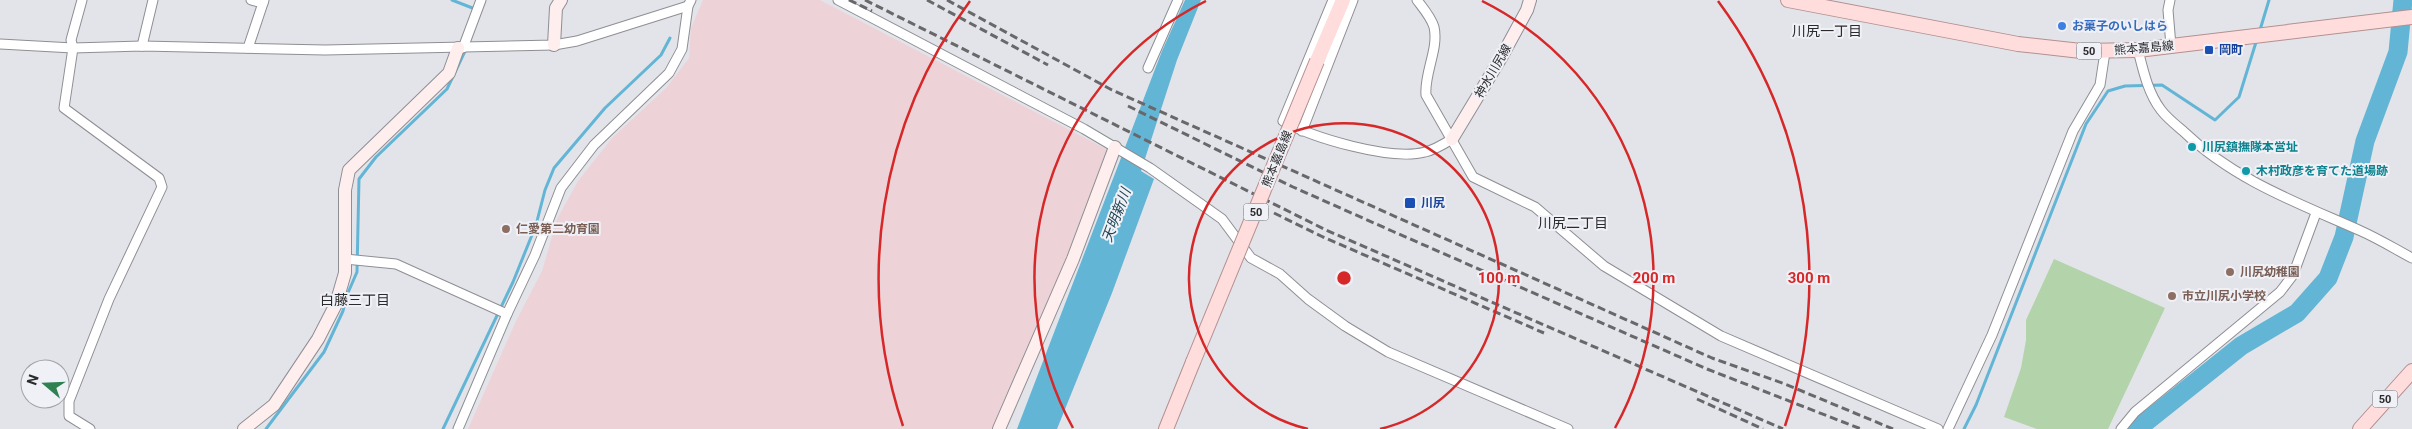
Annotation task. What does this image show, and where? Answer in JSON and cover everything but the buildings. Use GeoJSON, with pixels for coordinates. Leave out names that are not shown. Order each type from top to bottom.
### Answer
{"type":"FeatureCollection","features":[{"type":"Feature","properties":{"kind":"main road","name":"熊本嘉島線"},"geometry":{"type":"LineString","coordinates":[[1166,429],[1342,0]]}},
{"type":"Feature","properties":{"kind":"main road","name":"熊本嘉島線"},"geometry":{"type":"LineString","coordinates":[[1788,0],[2018,44],[2105,52],[2138,50],[2410,17]]}},
{"type":"Feature","properties":{"kind":"main road","name":"50"},"geometry":{"type":"LineString","coordinates":[[2360,429],[2412,371]]}},
{"type":"Feature","properties":{"kind":"street"},"geometry":{"type":"LineString","coordinates":[[82,0],[71,40],[73,48],[64,108],[159,178],[162,187],[109,300],[69,401],[69,416],[90,429]]}},
{"type":"Feature","properties":{"kind":"street"},"geometry":{"type":"LineString","coordinates":[[142,46],[153,0]]}},
{"type":"Feature","properties":{"kind":"street"},"geometry":{"type":"LineString","coordinates":[[248,48],[263,2],[251,0]]}},
{"type":"Feature","properties":{"kind":"street"},"geometry":{"type":"LineString","coordinates":[[244,429],[274,404],[318,339],[336,304],[345,273],[345,190],[349,170],[449,73],[481,0]]}},
{"type":"Feature","properties":{"kind":"street"},"geometry":{"type":"LineString","coordinates":[[554,45],[556,8],[561,0]]}},
{"type":"Feature","properties":{"kind":"street"},"geometry":{"type":"LineString","coordinates":[[838,0],[1117,148],[1150,168],[1222,219],[1251,258],[1280,274],[1308,299],[1345,326],[1388,352],[1568,429]]}},
{"type":"Feature","properties":{"kind":"street"},"geometry":{"type":"LineString","coordinates":[[1148,68],[1178,0]]}},
{"type":"Feature","properties":{"kind":"street"},"geometry":{"type":"LineString","coordinates":[[1333,0],[1283,121],[1302,131],[1373,151],[1424,153],[1452,139]]}},
{"type":"Feature","properties":{"kind":"street"},"geometry":{"type":"LineString","coordinates":[[1302,131],[1354,0]]}},
{"type":"Feature","properties":{"kind":"street"},"geometry":{"type":"LineString","coordinates":[[1417,0],[1434,28],[1434,43],[1425,82],[1426,95],[1473,177],[1535,207],[1604,266],[1721,336],[1938,429]]}},
{"type":"Feature","properties":{"kind":"street","name":"神水川尻線"},"geometry":{"type":"LineString","coordinates":[[1452,139],[1502,56],[1527,10],[1530,0]]}},
{"type":"Feature","properties":{"kind":"street"},"geometry":{"type":"LineString","coordinates":[[2170,0],[2168,10],[2171,46]]}},
{"type":"Feature","properties":{"kind":"street"},"geometry":{"type":"LineString","coordinates":[[1,47],[461,48],[554,45],[577,40],[690,3],[682,49],[669,72],[594,145],[561,188],[535,255],[507,314],[458,429]]}},
{"type":"Feature","properties":{"kind":"street"},"geometry":{"type":"LineString","coordinates":[[2138,50],[2147,83],[2161,110],[2198,146],[2227,168],[2253,183],[2316,213],[2361,231],[2412,258]]}},
{"type":"Feature","properties":{"kind":"street"},"geometry":{"type":"LineString","coordinates":[[1948,429],[1992,335],[2073,131],[2100,85],[2105,52]]}},
{"type":"Feature","properties":{"kind":"street"},"geometry":{"type":"LineString","coordinates":[[999,429],[1070,268],[1117,148]]}},
{"type":"Feature","properties":{"kind":"street"},"geometry":{"type":"LineString","coordinates":[[2121,429],[2135,412],[2280,292],[2293,275],[2316,213]]}},
{"type":"Feature","properties":{"kind":"street"},"geometry":{"type":"LineString","coordinates":[[345,259],[396,264],[507,314]]}},
{"type":"Feature","properties":{"kind":"shaded area"},"geometry":{"type":"Polygon","coordinates":[[[703,0],[820,0],[1112,152],[995,429],[468,429],[516,321],[542,271],[557,219],[578,181],[612,138],[666,88],[689,58],[691,28],[703,0]]]}},
{"type":"Feature","properties":{"kind":"green space"},"geometry":{"type":"Polygon","coordinates":[[[2054,259],[2165,308],[2108,429],[2037,429],[2004,417],[2021,368],[2026,340],[2026,320],[2054,259]]]}},
{"type":"Feature","properties":{"kind":"water","name":"天明新川"},"geometry":{"type":"Polygon","coordinates":[[[1185,0],[1201,0],[1177,60],[1141,171],[1154,179],[1112,293],[1057,429],[1017,429],[1162,51],[1185,0]]]}},
{"type":"Feature","properties":{"kind":"waterway"},"geometry":{"type":"LineString","coordinates":[[452,0],[475,9]]}},
{"type":"Feature","properties":{"kind":"waterway"},"geometry":{"type":"LineString","coordinates":[[2260,30],[2269,0]]}},
{"type":"Feature","properties":{"kind":"waterway"},"geometry":{"type":"LineString","coordinates":[[2137,429],[2241,346],[2297,313],[2328,278],[2344,237],[2365,141],[2398,52],[2403,0]]}},
{"type":"Feature","properties":{"kind":"waterway"},"geometry":{"type":"LineString","coordinates":[[443,429],[513,282],[536,225],[545,190],[554,168],[605,108],[661,55],[670,38]]}},
{"type":"Feature","properties":{"kind":"waterway"},"geometry":{"type":"LineString","coordinates":[[1964,429],[1976,405],[2086,124],[2108,91],[2125,86],[2162,85],[2215,120],[2239,97],[2257,39]]}},
{"type":"Feature","properties":{"kind":"waterway"},"geometry":{"type":"LineString","coordinates":[[266,429],[324,352],[343,311],[347,295],[357,272],[359,179],[376,157],[447,89],[466,49]]}},
{"type":"Feature","properties":{"kind":"railway"},"geometry":{"type":"LineString","coordinates":[[849,0],[872,11]]}},
{"type":"Feature","properties":{"kind":"railway"},"geometry":{"type":"LineString","coordinates":[[865,0],[1326,230],[1783,429]]}},
{"type":"Feature","properties":{"kind":"railway"},"geometry":{"type":"LineString","coordinates":[[927,0],[1048,65]]}},
{"type":"Feature","properties":{"kind":"railway"},"geometry":{"type":"LineString","coordinates":[[947,0],[1112,90],[1712,358],[1785,384],[1893,429]]}},
{"type":"Feature","properties":{"kind":"railway"},"geometry":{"type":"LineString","coordinates":[[1128,106],[1293,187],[1392,231],[1707,369],[1861,429]]}},
{"type":"Feature","properties":{"kind":"railway"},"geometry":{"type":"LineString","coordinates":[[1274,213],[1323,237],[1544,333]]}},
{"type":"Feature","properties":{"kind":"railway"},"geometry":{"type":"LineString","coordinates":[[1697,399],[1763,429]]}},
{"type":"Feature","properties":{"kind":"place","name":"お菓子のいしはら"},"geometry":{"type":"Point","coordinates":[2062,26]}},
{"type":"Feature","properties":{"kind":"place","name":"岡町"},"geometry":{"type":"Point","coordinates":[2209,50]}},
{"type":"Feature","properties":{"kind":"place","name":"川尻鎮撫隊本営址"},"geometry":{"type":"Point","coordinates":[2192,147]}},
{"type":"Feature","properties":{"kind":"place","name":"木村政彦を育てた道場跡"},"geometry":{"type":"Point","coordinates":[2246,171]}},
{"type":"Feature","properties":{"kind":"place","name":"川尻"},"geometry":{"type":"Point","coordinates":[1410,203]}},
{"type":"Feature","properties":{"kind":"place","name":"仁愛第二幼育園"},"geometry":{"type":"Point","coordinates":[506,229]}},
{"type":"Feature","properties":{"kind":"place","name":"川尻幼稚園"},"geometry":{"type":"Point","coordinates":[2230,272]}},
{"type":"Feature","properties":{"kind":"place","name":"市立川尻小学校"},"geometry":{"type":"Point","coordinates":[2172,296]}},
{"type":"Feature","properties":{"kind":"district","name":"川尻一丁目"},"geometry":{"type":"Point","coordinates":[1827,31]}},
{"type":"Feature","properties":{"kind":"district","name":"川尻二丁目"},"geometry":{"type":"Point","coordinates":[1573,223]}},
{"type":"Feature","properties":{"kind":"district","name":"白藤三丁目"},"geometry":{"type":"Point","coordinates":[355,300]}}]}
